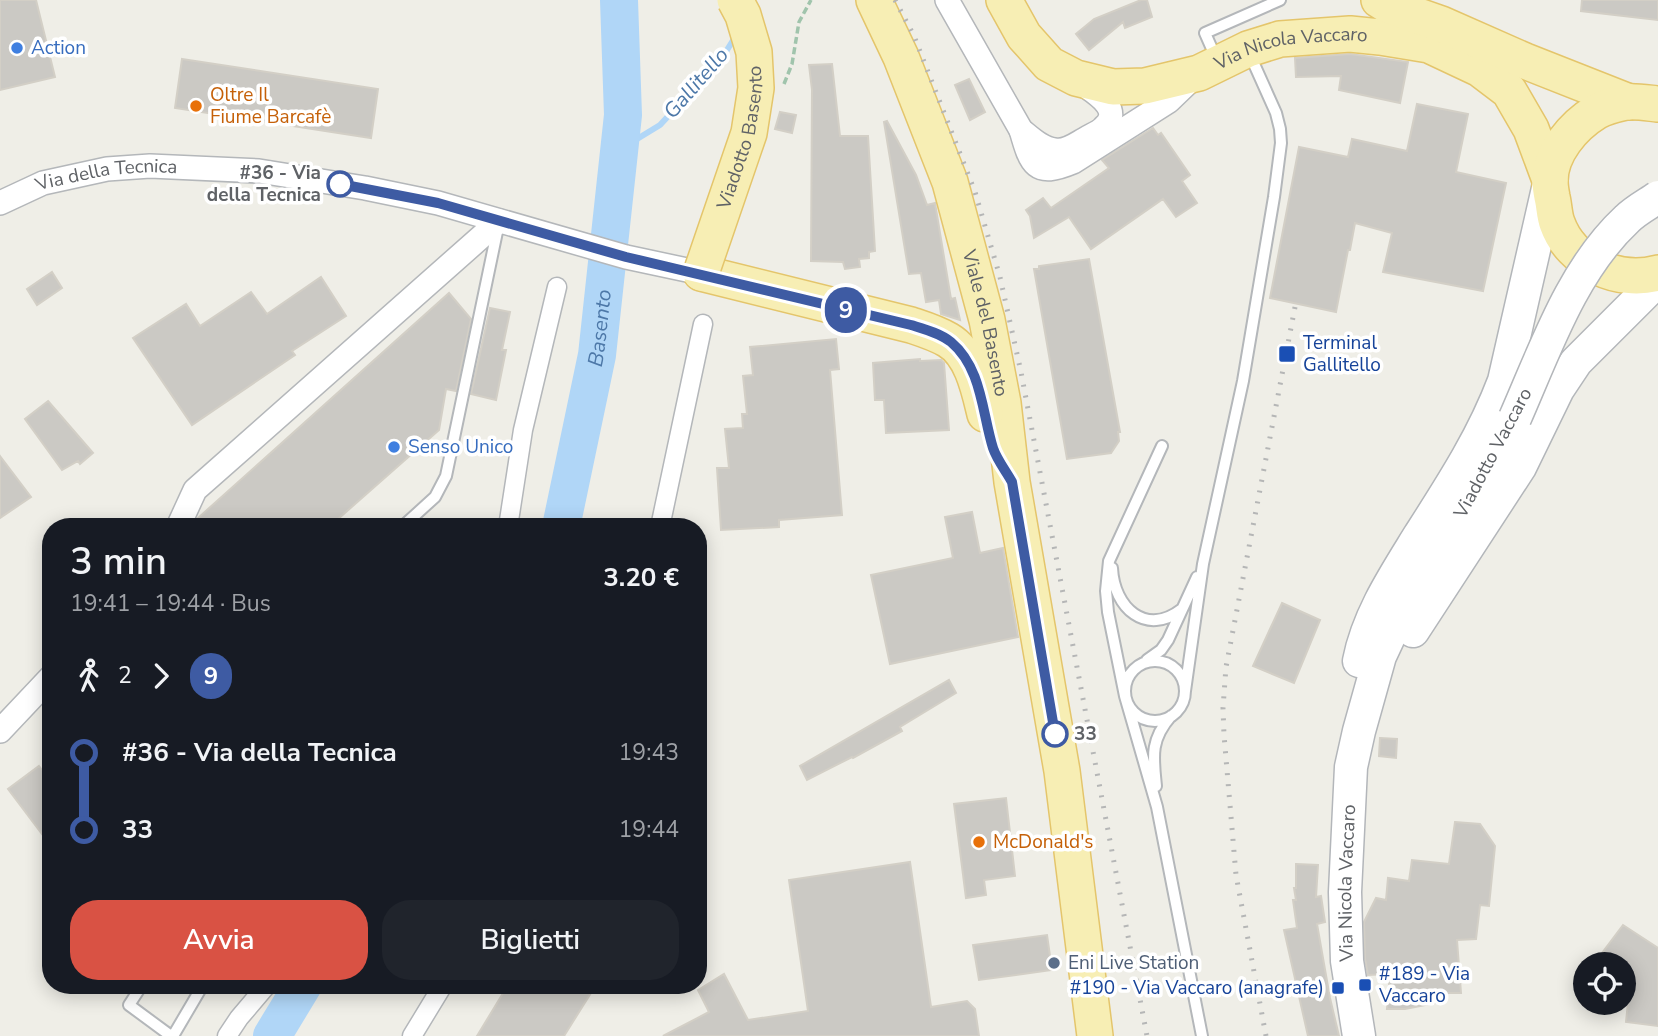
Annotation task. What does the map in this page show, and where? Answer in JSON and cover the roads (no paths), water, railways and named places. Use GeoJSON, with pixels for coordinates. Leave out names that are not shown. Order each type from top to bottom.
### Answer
{"type":"FeatureCollection","features":[{"type":"Feature","properties":{"kind":"main road","name":"Viadotto Basento"},"geometry":{"type":"LineString","coordinates":[[701,273],[749,133],[756,89],[754,52],[743,15],[735,0]]}},
{"type":"Feature","properties":{"kind":"main road","name":"Viale del Basento"},"geometry":{"type":"LineString","coordinates":[[874,0],[906,69],[950,182],[987,320],[1003,403],[1012,482],[1062,771],[1095,1036]]}},
{"type":"Feature","properties":{"kind":"main road"},"geometry":{"type":"LineString","coordinates":[[1004,0],[1024,36],[1049,64],[1076,78],[1112,87],[1145,86],[1222,61]]}},
{"type":"Feature","properties":{"kind":"main road","name":"Via Nicola Vaccaro"},"geometry":{"type":"LineString","coordinates":[[1379,0],[1525,61],[1643,103]]}},
{"type":"Feature","properties":{"kind":"main road","name":"Via Nicola Vaccaro"},"geometry":{"type":"LineString","coordinates":[[1222,61],[1280,39],[1350,34],[1429,45],[1480,69],[1509,91],[1531,129],[1550,180],[1556,223],[1564,238],[1586,261],[1618,274],[1635,276],[1658,273]]}},
{"type":"Feature","properties":{"kind":"main road"},"geometry":{"type":"LineString","coordinates":[[1351,767],[1355,690],[1360,657],[1373,618],[1388,586],[1466,462],[1504,381],[1556,157],[1573,130],[1598,111],[1643,103]]}},
{"type":"Feature","properties":{"kind":"main road","name":"Viadotto Vaccaro"},"geometry":{"type":"LineString","coordinates":[[1359,731],[1380,656],[1394,626],[1474,493],[1515,418],[1555,326],[1589,263],[1629,216],[1658,197]]}},
{"type":"Feature","properties":{"kind":"main road","name":"Via della Tecnica"},"geometry":{"type":"LineString","coordinates":[[701,273],[911,325],[951,341]]}},
{"type":"Feature","properties":{"kind":"main road"},"geometry":{"type":"LineString","coordinates":[[1359,731],[1408,639],[1520,467],[1558,389],[1576,362],[1658,280]]}},
{"type":"Feature","properties":{"kind":"main road"},"geometry":{"type":"LineString","coordinates":[[951,341],[963,340],[971,334],[977,323],[978,287]]}},
{"type":"Feature","properties":{"kind":"main road"},"geometry":{"type":"LineString","coordinates":[[951,341],[973,372],[994,451],[1012,482]]}},
{"type":"Feature","properties":{"kind":"main road","name":"Via Nicola Vaccaro"},"geometry":{"type":"LineString","coordinates":[[1359,731],[1351,767],[1345,926],[1347,961],[1360,1036]]}},
{"type":"Feature","properties":{"kind":"street"},"geometry":{"type":"LineString","coordinates":[[947,0],[1021,130],[1037,143],[1054,150],[1068,149],[1105,127],[1110,117],[1110,108],[1105,100],[1076,78]]}},
{"type":"Feature","properties":{"kind":"street","name":"Via Nicola Vaccaro"},"geometry":{"type":"LineString","coordinates":[[1021,130],[1028,153],[1036,166],[1058,169],[1170,101],[1222,61]]}},
{"type":"Feature","properties":{"kind":"street","name":"Via della Tecnica"},"geometry":{"type":"LineString","coordinates":[[0,203],[43,183],[107,169],[150,166],[259,171],[438,203],[626,257],[701,273]]}},
{"type":"Feature","properties":{"kind":"street"},"geometry":{"type":"LineString","coordinates":[[182,518],[195,490],[499,221]]}},
{"type":"Feature","properties":{"kind":"street"},"geometry":{"type":"LineString","coordinates":[[509,518],[523,430],[557,287]]}},
{"type":"Feature","properties":{"kind":"street"},"geometry":{"type":"LineString","coordinates":[[662,518],[703,324]]}},
{"type":"Feature","properties":{"kind":"street"},"geometry":{"type":"LineString","coordinates":[[0,732],[42,687]]}},
{"type":"Feature","properties":{"kind":"street"},"geometry":{"type":"LineString","coordinates":[[227,1036],[261,994]]}},
{"type":"Feature","properties":{"kind":"street"},"geometry":{"type":"LineString","coordinates":[[412,1036],[438,994]]}},
{"type":"Feature","properties":{"kind":"lane"},"geometry":{"type":"LineString","coordinates":[[1157,807],[1154,745],[1163,725],[1183,701],[1203,565],[1243,381],[1281,143],[1276,113],[1222,61],[1205,33],[1280,0]]}},
{"type":"Feature","properties":{"kind":"lane"},"geometry":{"type":"LineString","coordinates":[[412,518],[435,497],[446,476],[499,221]]}},
{"type":"Feature","properties":{"kind":"lane"},"geometry":{"type":"LineString","coordinates":[[1162,446],[1109,561],[1105,591],[1125,696],[1157,807],[1202,1036]]}},
{"type":"Feature","properties":{"kind":"lane"},"geometry":{"type":"LineString","coordinates":[[1118,541],[1114,551],[1112,576],[1121,601],[1127,609],[1151,620],[1173,616],[1182,609]]}},
{"type":"Feature","properties":{"kind":"lane"},"geometry":{"type":"LineString","coordinates":[[1171,716],[1162,720],[1143,719],[1128,706],[1125,686],[1134,668],[1154,657],[1168,640],[1203,565]]}},
{"type":"Feature","properties":{"kind":"lane"},"geometry":{"type":"LineString","coordinates":[[1142,663],[1162,662],[1171,666],[1179,673],[1185,691]]}},
{"type":"Feature","properties":{"kind":"lane"},"geometry":{"type":"LineString","coordinates":[[136,994],[129,1005],[172,1036],[198,994]]}},
{"type":"Feature","properties":{"kind":"waterway","name":"Basento"},"geometry":{"type":"LineString","coordinates":[[563,518],[597,355],[623,115],[619,0]]}},
{"type":"Feature","properties":{"kind":"waterway","name":"Gallitello"},"geometry":{"type":"LineString","coordinates":[[619,150],[660,125],[722,58],[737,34]]}},
{"type":"Feature","properties":{"kind":"waterway","name":"Basento"},"geometry":{"type":"LineString","coordinates":[[272,1036],[298,994]]}},
{"type":"Feature","properties":{"kind":"railway"},"geometry":{"type":"LineString","coordinates":[[895,0],[914,36],[975,192],[1000,277],[1021,372],[1147,1036]]}},
{"type":"Feature","properties":{"kind":"railway"},"geometry":{"type":"LineString","coordinates":[[1266,1036],[1236,875],[1223,708],[1226,667],[1295,307]]}},
{"type":"Feature","properties":{"kind":"place","name":"Action"},"geometry":{"type":"Point","coordinates":[17,48]}},
{"type":"Feature","properties":{"kind":"place","name":"Oltre Il Fiume Barcafè"},"geometry":{"type":"Point","coordinates":[196,106]}},
{"type":"Feature","properties":{"kind":"place","name":"#36 - Via della Tecnica"},"geometry":{"type":"Point","coordinates":[340,184]}},
{"type":"Feature","properties":{"kind":"place","name":"Terminal Gallitello"},"geometry":{"type":"Point","coordinates":[1287,354]}},
{"type":"Feature","properties":{"kind":"place","name":"Senso Unico"},"geometry":{"type":"Point","coordinates":[394,447]}},
{"type":"Feature","properties":{"kind":"place","name":"33"},"geometry":{"type":"Point","coordinates":[1055,734]}},
{"type":"Feature","properties":{"kind":"place","name":"McDonald's"},"geometry":{"type":"Point","coordinates":[979,842]}},
{"type":"Feature","properties":{"kind":"place","name":"Eni Live Station"},"geometry":{"type":"Point","coordinates":[1054,963]}},
{"type":"Feature","properties":{"kind":"place","name":"#189 - Via Vaccaro"},"geometry":{"type":"Point","coordinates":[1365,985]}},
{"type":"Feature","properties":{"kind":"place","name":"#190 - Via Vaccaro (anagrafe)"},"geometry":{"type":"Point","coordinates":[1338,988]}}]}
